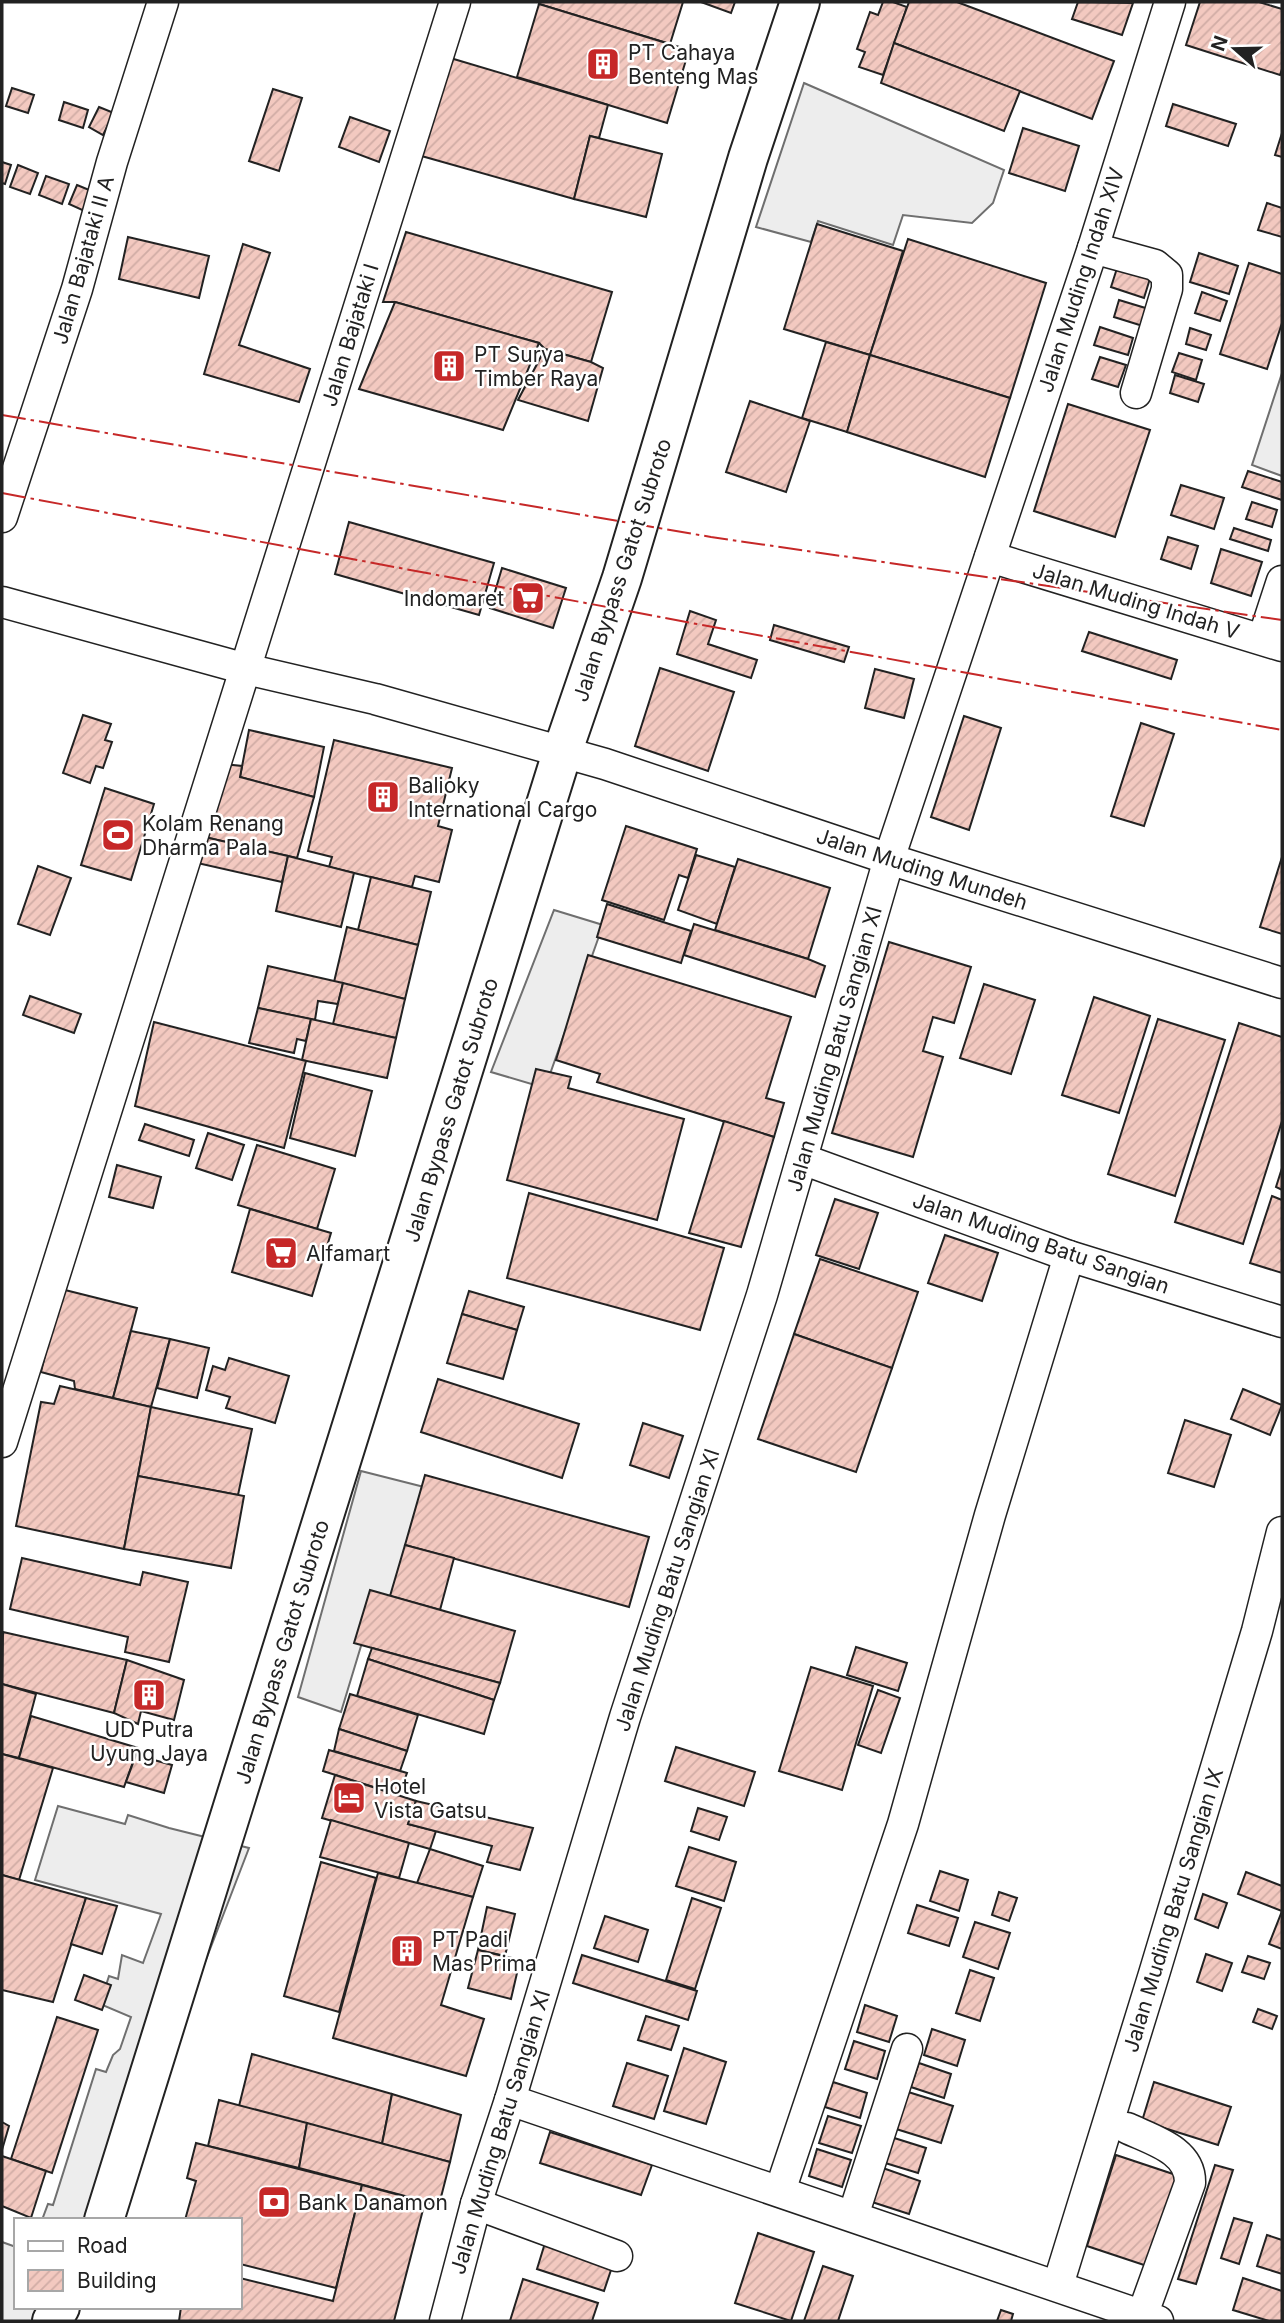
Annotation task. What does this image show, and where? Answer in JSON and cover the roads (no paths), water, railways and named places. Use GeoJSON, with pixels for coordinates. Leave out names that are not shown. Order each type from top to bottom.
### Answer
{"type":"FeatureCollection","features":[{"type":"Feature","properties":{"kind":"main road","name":"Jalan Bypass Gatot Subroto"},"geometry":{"type":"LineString","coordinates":[[105,2218],[562,753],[622,578],[748,158],[800,2]]}},
{"type":"Feature","properties":{"kind":"street","name":"Jalan Bajataki II A"},"geometry":{"type":"LineString","coordinates":[[2,517],[77,289],[112,162],[163,2]]}},
{"type":"Feature","properties":{"kind":"street","name":"Jalan Bajataki I"},"geometry":{"type":"LineString","coordinates":[[2,1442],[456,2]]}},
{"type":"Feature","properties":{"kind":"street","name":"Jalan Muding Indah XIV"},"geometry":{"type":"LineString","coordinates":[[889,859],[1093,248],[1170,2]]}},
{"type":"Feature","properties":{"kind":"street"},"geometry":{"type":"LineString","coordinates":[[1093,248],[1155,265],[1167,275],[1167,289],[1136,393]]}},
{"type":"Feature","properties":{"kind":"street","name":"Jalan Muding Indah V"},"geometry":{"type":"LineString","coordinates":[[990,557],[1273,643]]}},
{"type":"Feature","properties":{"kind":"street"},"geometry":{"type":"LineString","coordinates":[[1273,643],[1282,582]]}},
{"type":"Feature","properties":{"kind":"street","name":"Jalan Muding Mundeh"},"geometry":{"type":"LineString","coordinates":[[2,602],[246,669],[375,699],[604,764],[889,859],[1282,983]]}},
{"type":"Feature","properties":{"kind":"street","name":"Jalan Muding Batu Sangian XI"},"geometry":{"type":"LineString","coordinates":[[445,2321],[476,2204],[625,1717],[762,1295],[889,859]]}},
{"type":"Feature","properties":{"kind":"street","name":"Jalan Muding Batu Sangian"},"geometry":{"type":"LineString","coordinates":[[802,1159],[1069,1256],[1282,1322]]}},
{"type":"Feature","properties":{"kind":"street"},"geometry":{"type":"LineString","coordinates":[[780,2191],[903,1824],[989,1515],[1069,1256]]}},
{"type":"Feature","properties":{"kind":"street","name":"Jalan Muding Batu Sangian IX"},"geometry":{"type":"LineString","coordinates":[[1058,2286],[1253,1644],[1282,1532]]}},
{"type":"Feature","properties":{"kind":"street"},"geometry":{"type":"LineString","coordinates":[[853,2216],[907,2049]]}},
{"type":"Feature","properties":{"kind":"street"},"geometry":{"type":"LineString","coordinates":[[510,2100],[1150,2318],[1190,2183],[1190,2173],[1185,2161],[1172,2149],[1127,2128]]}},
{"type":"Feature","properties":{"kind":"street"},"geometry":{"type":"LineString","coordinates":[[476,2204],[617,2256]]}},
{"type":"Feature","properties":{"kind":"place","name":"PT Cahaya Benteng Mas"},"geometry":{"type":"Point","coordinates":[603,64]}},
{"type":"Feature","properties":{"kind":"place","name":"PT Surya Timber Raya"},"geometry":{"type":"Point","coordinates":[449,366]}},
{"type":"Feature","properties":{"kind":"place","name":"Indomaret"},"geometry":{"type":"Point","coordinates":[528,598]}},
{"type":"Feature","properties":{"kind":"place","name":"Balioky International Cargo"},"geometry":{"type":"Point","coordinates":[383,797]}},
{"type":"Feature","properties":{"kind":"place","name":"Kolam Renang Dharma Pala"},"geometry":{"type":"Point","coordinates":[118,835]}},
{"type":"Feature","properties":{"kind":"place","name":"Alfamart"},"geometry":{"type":"Point","coordinates":[281,1253]}},
{"type":"Feature","properties":{"kind":"place","name":"UD Putra Uyung Jaya"},"geometry":{"type":"Point","coordinates":[149,1695]}},
{"type":"Feature","properties":{"kind":"place","name":"Hotel Vista Gatsu"},"geometry":{"type":"Point","coordinates":[349,1798]}},
{"type":"Feature","properties":{"kind":"place","name":"PT Padi Mas Prima"},"geometry":{"type":"Point","coordinates":[407,1951]}},
{"type":"Feature","properties":{"kind":"place","name":"Bank Danamon"},"geometry":{"type":"Point","coordinates":[274,2202]}}]}
